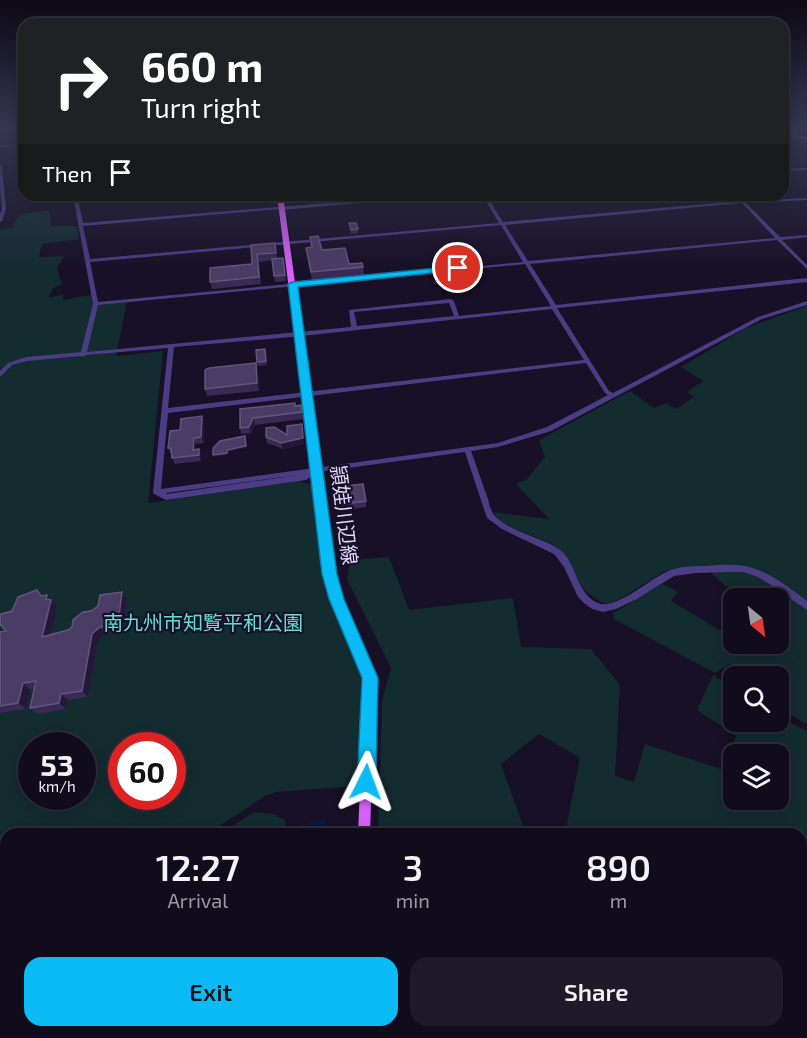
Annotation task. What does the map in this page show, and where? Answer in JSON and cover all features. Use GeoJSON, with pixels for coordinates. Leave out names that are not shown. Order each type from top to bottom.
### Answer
{"type":"FeatureCollection","features":[{"type":"Feature","properties":{"kind":"main road","name":"頴娃川辺線"},"geometry":{"type":"LineString","coordinates":[[281,201],[333,587],[370,678],[364,828]]}},
{"type":"Feature","properties":{"kind":"street"},"geometry":{"type":"LineString","coordinates":[[0,221],[4,208],[1,176]]}},
{"type":"Feature","properties":{"kind":"street"},"geometry":{"type":"LineString","coordinates":[[789,201],[807,200]]}},
{"type":"Feature","properties":{"kind":"street"},"geometry":{"type":"LineString","coordinates":[[76,201],[96,304],[83,355]]}},
{"type":"Feature","properties":{"kind":"street"},"geometry":{"type":"LineString","coordinates":[[80,225],[371,201]]}},
{"type":"Feature","properties":{"kind":"street"},"geometry":{"type":"LineString","coordinates":[[488,201],[607,392],[613,396]]}},
{"type":"Feature","properties":{"kind":"street"},"geometry":{"type":"LineString","coordinates":[[88,261],[775,201]]}},
{"type":"Feature","properties":{"kind":"street"},"geometry":{"type":"LineString","coordinates":[[743,202],[807,268]]}},
{"type":"Feature","properties":{"kind":"street"},"geometry":{"type":"LineString","coordinates":[[96,304],[777,237],[807,236]]}},
{"type":"Feature","properties":{"kind":"street"},"geometry":{"type":"LineString","coordinates":[[0,374],[10,364],[20,360],[299,334],[807,280]]}},
{"type":"Feature","properties":{"kind":"street"},"geometry":{"type":"LineString","coordinates":[[354,328],[351,311],[451,301],[458,317]]}},
{"type":"Feature","properties":{"kind":"street"},"geometry":{"type":"LineString","coordinates":[[171,346],[157,492],[166,497],[306,477],[316,469],[504,444],[538,434],[760,318],[807,303]]}},
{"type":"Feature","properties":{"kind":"street"},"geometry":{"type":"LineString","coordinates":[[165,411],[308,396],[588,361]]}},
{"type":"Feature","properties":{"kind":"street"},"geometry":{"type":"LineString","coordinates":[[467,449],[490,516],[505,527],[557,552],[568,567],[579,594],[597,608],[610,608],[671,573],[728,567],[758,573],[807,606]]}},
{"type":"Feature","properties":{"kind":"green space","name":"南九州市知覧平和公園"},"geometry":{"type":"Polygon","coordinates":[[[47,210],[50,212],[51,226],[77,226],[79,239],[42,244],[39,257],[65,256],[57,267],[62,285],[53,288],[49,298],[63,294],[63,300],[91,295],[93,305],[127,302],[116,356],[163,351],[148,503],[298,481],[313,487],[325,590],[361,678],[356,786],[276,792],[265,796],[216,828],[0,828],[0,230],[12,227],[19,215],[47,210]]]}},
{"type":"Feature","properties":{"kind":"green space"},"geometry":{"type":"Polygon","coordinates":[[[807,306],[807,724],[789,714],[789,666],[733,666],[729,664],[715,673],[614,619],[613,613],[663,584],[678,592],[671,601],[723,632],[723,654],[789,654],[789,588],[725,586],[705,567],[665,571],[617,601],[605,604],[585,590],[563,552],[551,543],[506,525],[493,512],[549,519],[516,484],[527,479],[545,457],[539,440],[630,391],[654,408],[666,403],[676,409],[694,397],[687,392],[703,381],[681,367],[746,328],[807,306]]]}},
{"type":"Feature","properties":{"kind":"green space"},"geometry":{"type":"Polygon","coordinates":[[[389,557],[409,610],[513,598],[521,647],[591,649],[620,685],[615,776],[634,782],[645,744],[723,770],[723,810],[789,810],[789,744],[733,744],[736,736],[730,732],[789,732],[789,722],[807,731],[807,828],[566,828],[580,758],[539,734],[501,764],[524,828],[378,828],[382,701],[391,668],[347,579],[350,560],[389,557]]]}},
{"type":"Feature","properties":{"kind":"green space"},"geometry":{"type":"Polygon","coordinates":[[[713,675],[723,682],[723,727],[697,710],[713,675]]]}},
{"type":"Feature","properties":{"kind":"green space"},"geometry":{"type":"Polygon","coordinates":[[[254,812],[273,814],[285,820],[287,828],[229,828],[254,812]]]}},
{"type":"Feature","properties":{"kind":"water"},"geometry":{"type":"Polygon","coordinates":[[[325,819],[325,828],[294,828],[325,819]]]}},
{"type":"Feature","properties":{"kind":"building"},"geometry":{"type":"Polygon","coordinates":[[[349,223],[356,223],[358,229],[351,230],[349,223]]]}},
{"type":"Feature","properties":{"kind":"building"},"geometry":{"type":"Polygon","coordinates":[[[318,236],[322,250],[345,248],[349,264],[362,263],[363,267],[311,272],[306,248],[312,247],[310,237],[318,236]]]}},
{"type":"Feature","properties":{"kind":"building"},"geometry":{"type":"Polygon","coordinates":[[[275,243],[276,253],[257,254],[259,277],[210,282],[210,268],[252,264],[251,245],[275,243]]]}},
{"type":"Feature","properties":{"kind":"building"},"geometry":{"type":"Polygon","coordinates":[[[283,258],[285,275],[274,276],[272,259],[283,258]]]}},
{"type":"Feature","properties":{"kind":"building"},"geometry":{"type":"Polygon","coordinates":[[[265,349],[266,361],[257,362],[256,350],[265,349]]]}},
{"type":"Feature","properties":{"kind":"building"},"geometry":{"type":"Polygon","coordinates":[[[256,363],[257,383],[205,389],[205,370],[256,363]]]}},
{"type":"Feature","properties":{"kind":"building"},"geometry":{"type":"Polygon","coordinates":[[[295,403],[295,406],[301,405],[302,412],[253,418],[249,427],[240,428],[240,409],[295,403]]]}},
{"type":"Feature","properties":{"kind":"building"},"geometry":{"type":"Polygon","coordinates":[[[202,416],[201,437],[194,438],[193,450],[199,449],[199,455],[172,458],[171,448],[168,448],[170,431],[180,430],[181,419],[202,416]]]}},
{"type":"Feature","properties":{"kind":"building"},"geometry":{"type":"Polygon","coordinates":[[[302,424],[303,438],[281,443],[266,437],[266,428],[274,427],[287,435],[287,426],[302,424]]]}},
{"type":"Feature","properties":{"kind":"building"},"geometry":{"type":"Polygon","coordinates":[[[245,436],[246,446],[213,455],[213,448],[220,441],[245,436]]]}},
{"type":"Feature","properties":{"kind":"building"},"geometry":{"type":"Polygon","coordinates":[[[363,484],[366,501],[337,505],[335,487],[363,484]]]}},
{"type":"Feature","properties":{"kind":"building"},"geometry":{"type":"Polygon","coordinates":[[[37,590],[41,596],[47,595],[46,599],[51,600],[42,637],[68,630],[72,627],[73,620],[83,612],[91,611],[98,606],[100,595],[122,592],[118,624],[100,627],[92,634],[82,691],[61,694],[59,703],[30,708],[36,681],[23,683],[18,703],[0,706],[0,632],[6,631],[0,624],[0,615],[12,611],[18,597],[37,590]]]}},
{"type":"Feature","properties":{"kind":"route"},"geometry":{"type":"LineString","coordinates":[[366,782],[370,678],[337,599],[330,574],[293,284],[458,268]]}}]}
